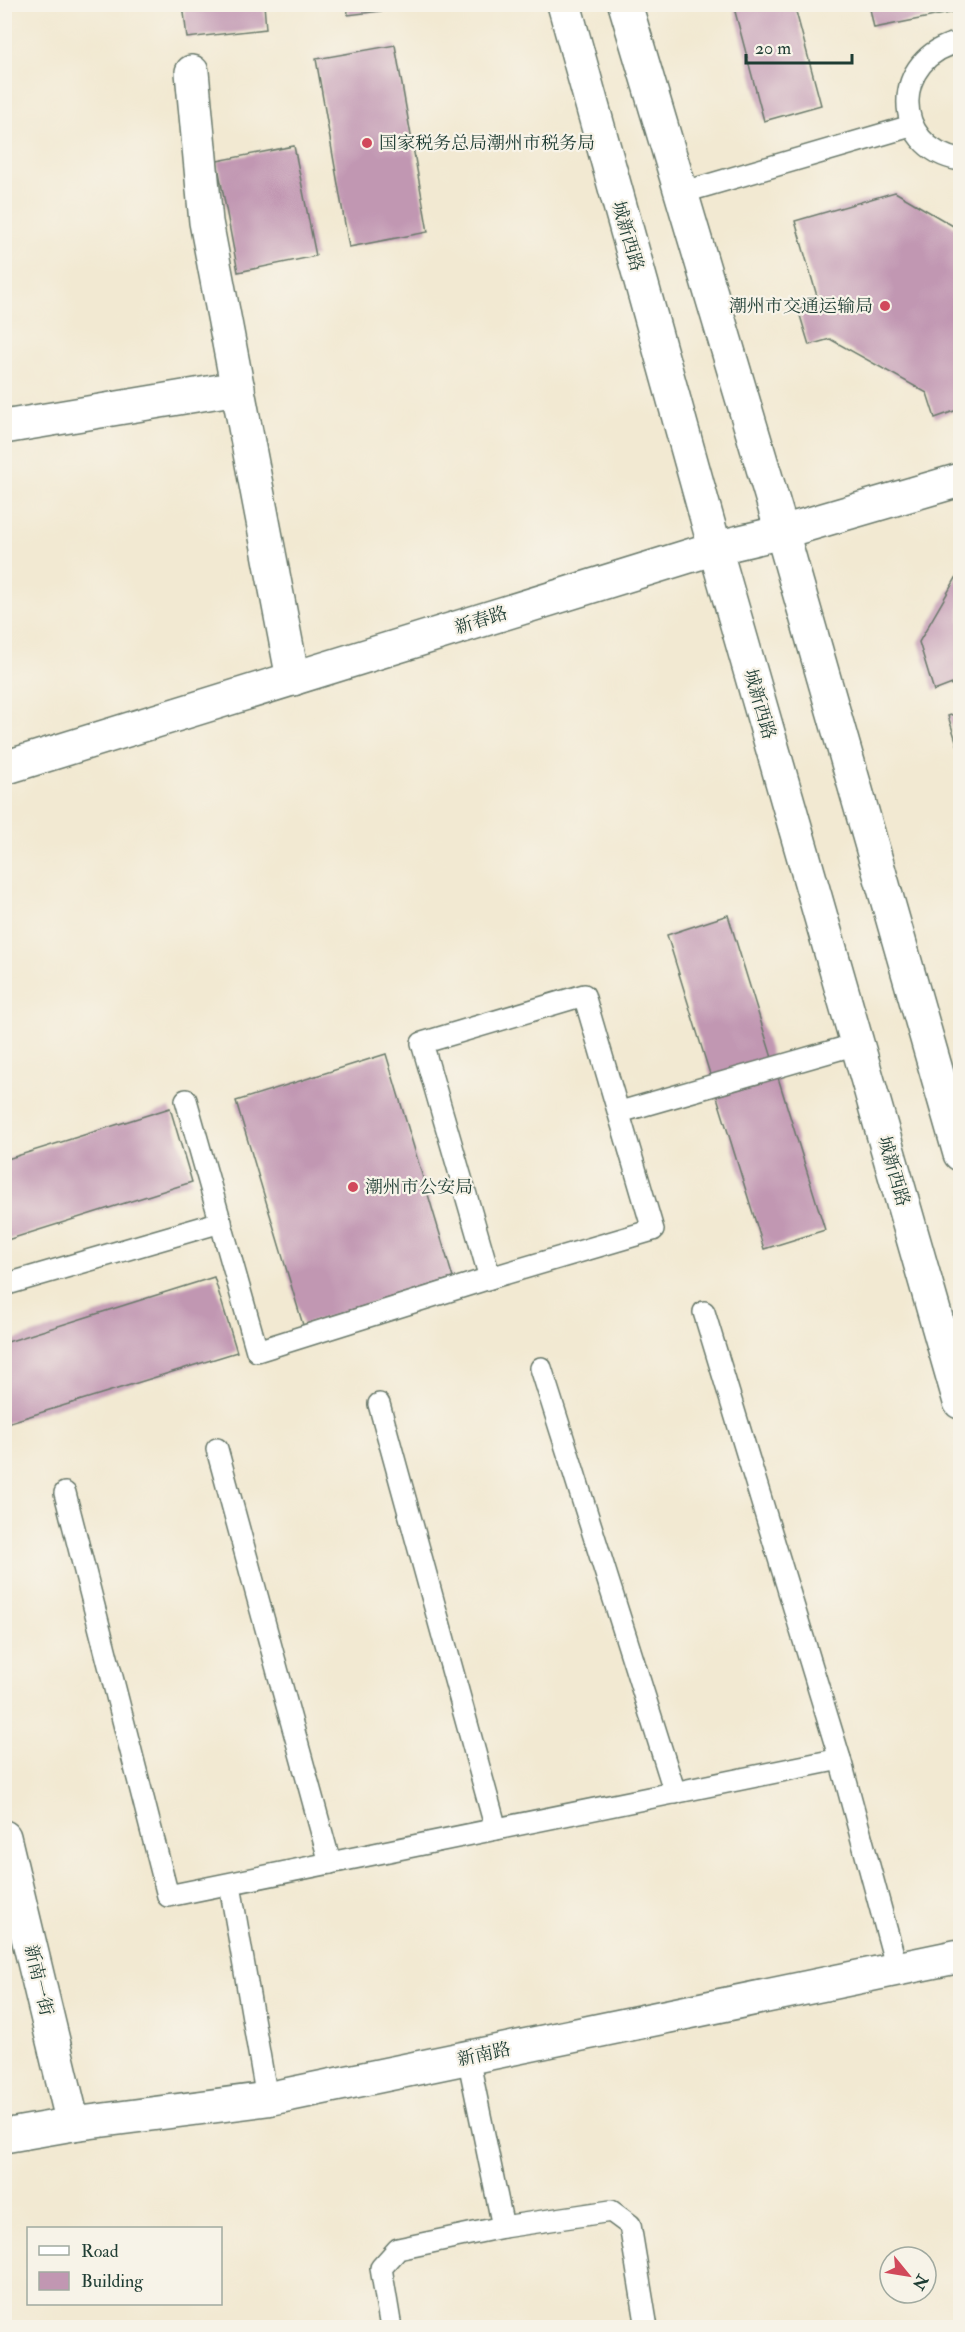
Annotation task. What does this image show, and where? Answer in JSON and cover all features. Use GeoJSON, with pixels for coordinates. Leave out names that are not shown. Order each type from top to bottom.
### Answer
{"type":"FeatureCollection","features":[{"type":"Feature","properties":{"kind":"street","name":"城新西路"},"geometry":{"type":"LineString","coordinates":[[564,4],[715,548],[960,1402]]}},
{"type":"Feature","properties":{"kind":"street"},"geometry":{"type":"LineString","coordinates":[[625,4],[782,532],[960,1154]]}},
{"type":"Feature","properties":{"kind":"street"},"geometry":{"type":"LineString","coordinates":[[192,72],[206,222],[293,679]]}},
{"type":"Feature","properties":{"kind":"street"},"geometry":{"type":"LineString","coordinates":[[4,427],[238,388]]}},
{"type":"Feature","properties":{"kind":"street","name":"新春路"},"geometry":{"type":"LineString","coordinates":[[4,768],[715,548],[782,532],[960,480]]}},
{"type":"Feature","properties":{"kind":"street","name":"新南一街"},"geometry":{"type":"LineString","coordinates":[[4,1837],[73,2124]]}},
{"type":"Feature","properties":{"kind":"street","name":"新南路"},"geometry":{"type":"LineString","coordinates":[[4,2136],[73,2124],[267,2099],[960,1956]]}},
{"type":"Feature","properties":{"kind":"lane"},"geometry":{"type":"LineString","coordinates":[[960,42],[947,45],[930,55],[917,69],[909,87],[908,107],[912,126],[924,142],[939,154],[960,160]]}},
{"type":"Feature","properties":{"kind":"lane"},"geometry":{"type":"LineString","coordinates":[[681,194],[912,126]]}},
{"type":"Feature","properties":{"kind":"lane"},"geometry":{"type":"LineString","coordinates":[[186,1100],[257,1352],[490,1278],[652,1230],[620,1112],[584,995],[422,1043],[490,1278]]}},
{"type":"Feature","properties":{"kind":"lane"},"geometry":{"type":"LineString","coordinates":[[620,1112],[857,1044]]}},
{"type":"Feature","properties":{"kind":"lane"},"geometry":{"type":"LineString","coordinates":[[4,1285],[221,1222]]}},
{"type":"Feature","properties":{"kind":"lane"},"geometry":{"type":"LineString","coordinates":[[704,1312],[840,1759],[897,1969]]}},
{"type":"Feature","properties":{"kind":"lane"},"geometry":{"type":"LineString","coordinates":[[541,1368],[675,1793]]}},
{"type":"Feature","properties":{"kind":"lane"},"geometry":{"type":"LineString","coordinates":[[380,1404],[496,1829]]}},
{"type":"Feature","properties":{"kind":"lane"},"geometry":{"type":"LineString","coordinates":[[217,1449],[330,1863]]}},
{"type":"Feature","properties":{"kind":"lane"},"geometry":{"type":"LineString","coordinates":[[65,1493],[168,1896],[840,1759]]}},
{"type":"Feature","properties":{"kind":"lane"},"geometry":{"type":"LineString","coordinates":[[230,1885],[267,2099]]}},
{"type":"Feature","properties":{"kind":"lane"},"geometry":{"type":"LineString","coordinates":[[468,2057],[503,2227]]}},
{"type":"Feature","properties":{"kind":"lane"},"geometry":{"type":"LineString","coordinates":[[391,2328],[381,2268],[398,2249],[503,2227],[611,2211],[630,2225],[647,2328]]}},
{"type":"Feature","properties":{"kind":"building"},"geometry":{"type":"Polygon","coordinates":[[[183,4],[264,4],[266,29],[187,38],[183,4]]]}},
{"type":"Feature","properties":{"kind":"building"},"geometry":{"type":"Polygon","coordinates":[[[347,4],[422,4],[422,6],[348,15],[347,4]]]}},
{"type":"Feature","properties":{"kind":"building"},"geometry":{"type":"Polygon","coordinates":[[[733,4],[794,4],[821,105],[764,121],[733,4]]]}},
{"type":"Feature","properties":{"kind":"building"},"geometry":{"type":"Polygon","coordinates":[[[869,4],[960,4],[960,11],[874,28],[869,4]]]}},
{"type":"Feature","properties":{"kind":"building"},"geometry":{"type":"Polygon","coordinates":[[[395,45],[428,232],[349,247],[316,59],[395,45]]]}},
{"type":"Feature","properties":{"kind":"building"},"geometry":{"type":"Polygon","coordinates":[[[294,146],[316,256],[238,272],[217,161],[294,146]]]}},
{"type":"Feature","properties":{"kind":"building","name":"潮州市交通运输局"},"geometry":{"type":"Polygon","coordinates":[[[895,192],[960,230],[960,409],[935,418],[927,393],[830,339],[809,345],[798,309],[819,303],[795,221],[895,192]]]}},
{"type":"Feature","properties":{"kind":"building"},"geometry":{"type":"Polygon","coordinates":[[[960,571],[960,681],[934,691],[919,642],[960,571]]]}},
{"type":"Feature","properties":{"kind":"building"},"geometry":{"type":"Polygon","coordinates":[[[960,712],[960,753],[948,716],[960,712]]]}},
{"type":"Feature","properties":{"kind":"building"},"geometry":{"type":"Polygon","coordinates":[[[728,915],[825,1230],[764,1249],[667,935],[728,915]]]}},
{"type":"Feature","properties":{"kind":"building"},"geometry":{"type":"Polygon","coordinates":[[[386,1054],[453,1278],[303,1325],[236,1101],[386,1054]]]}},
{"type":"Feature","properties":{"kind":"building"},"geometry":{"type":"Polygon","coordinates":[[[170,1108],[192,1182],[4,1241],[4,1160],[170,1108]]]}},
{"type":"Feature","properties":{"kind":"building"},"geometry":{"type":"Polygon","coordinates":[[[214,1277],[237,1352],[4,1424],[4,1343],[214,1277]]]}},
{"type":"Feature","properties":{"kind":"place","name":"国家税务总局潮州市税务局"},"geometry":{"type":"Point","coordinates":[367,143]}},
{"type":"Feature","properties":{"kind":"place","name":"潮州市交通运输局"},"geometry":{"type":"Point","coordinates":[885,306]}},
{"type":"Feature","properties":{"kind":"place","name":"潮州市公安局"},"geometry":{"type":"Point","coordinates":[353,1187]}}]}
